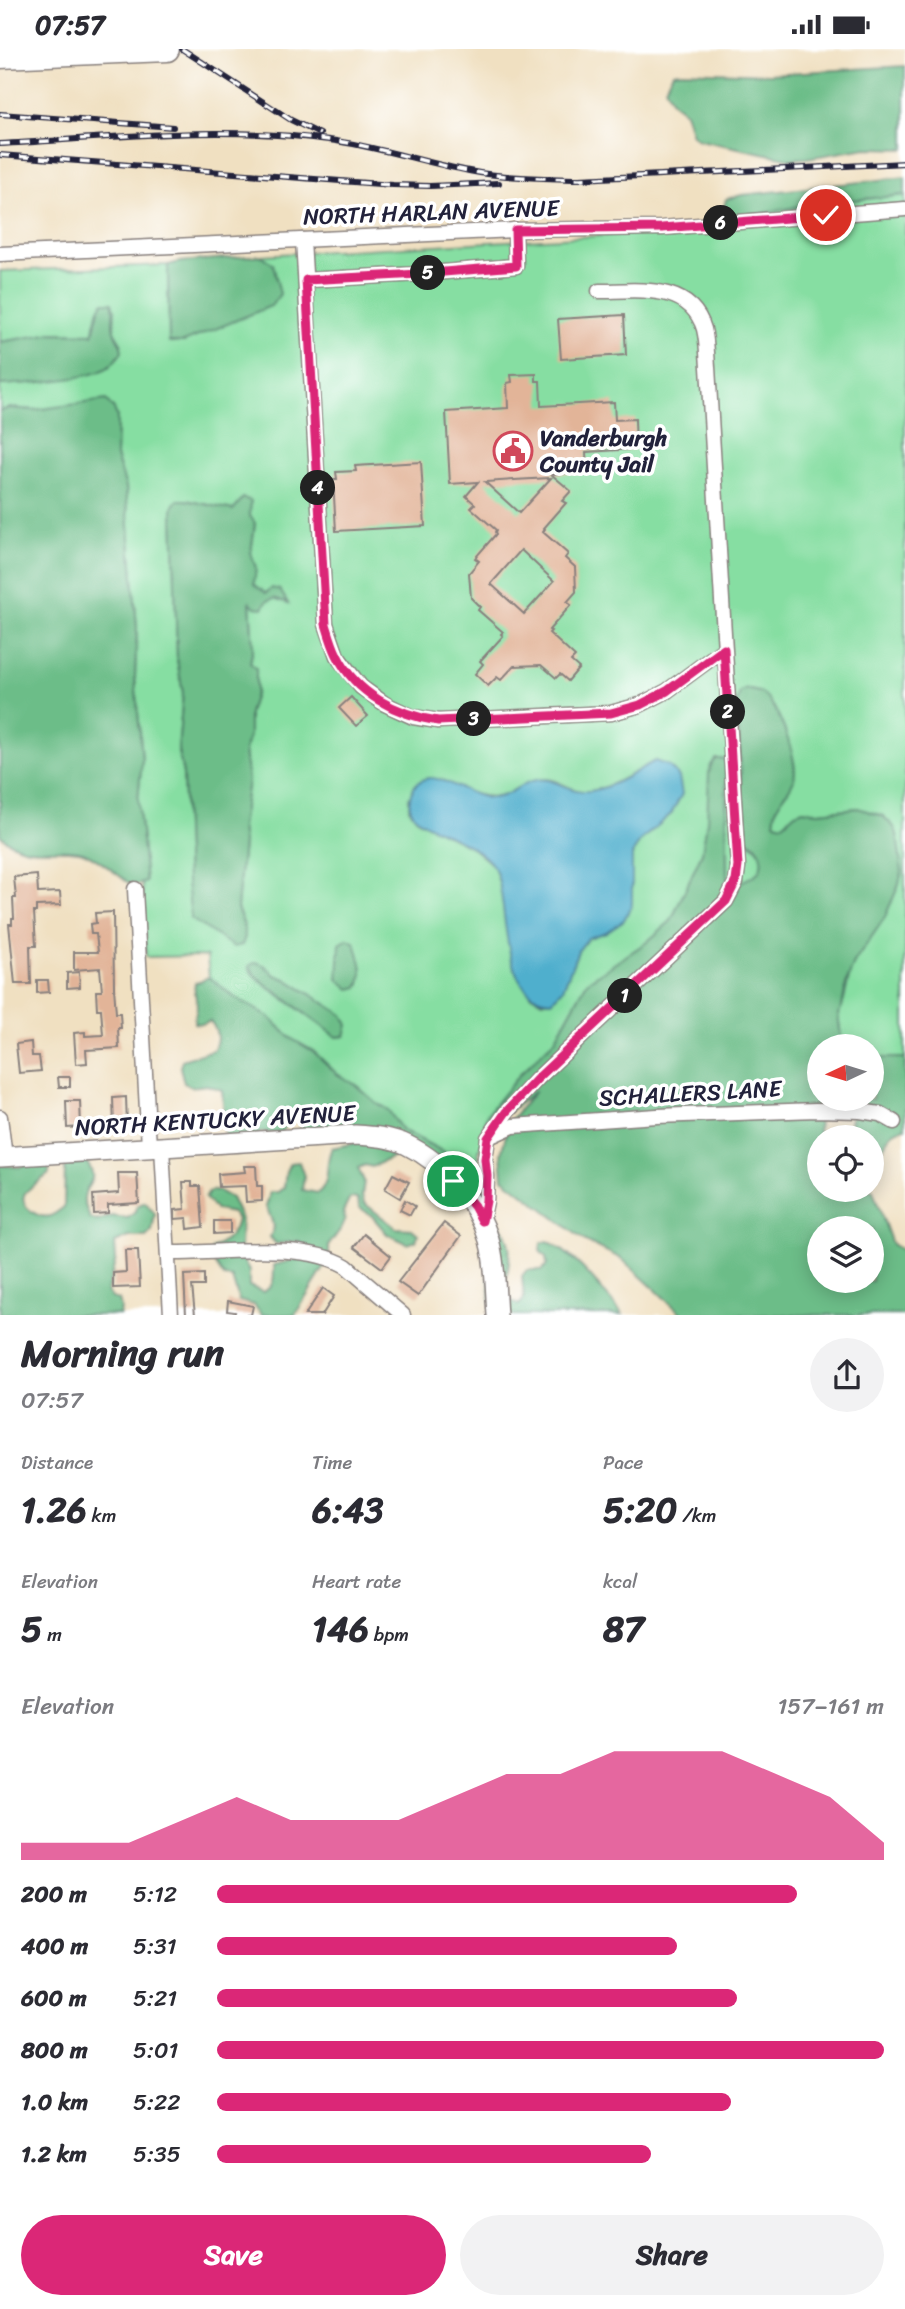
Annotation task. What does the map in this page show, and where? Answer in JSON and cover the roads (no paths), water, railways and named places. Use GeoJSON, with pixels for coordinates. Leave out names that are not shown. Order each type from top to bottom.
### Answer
{"type":"FeatureCollection","features":[{"type":"Feature","properties":{"kind":"highway"},"geometry":{"type":"LineString","coordinates":[[0,56],[167,49]]}},
{"type":"Feature","properties":{"kind":"street","name":"NORTH HARLAN AVENUE"},"geometry":{"type":"LineString","coordinates":[[0,254],[515,230],[662,228],[905,208]]}},
{"type":"Feature","properties":{"kind":"street"},"geometry":{"type":"LineString","coordinates":[[306,280],[516,266],[515,230]]}},
{"type":"Feature","properties":{"kind":"street"},"geometry":{"type":"LineString","coordinates":[[303,240],[326,624],[337,656],[361,687],[385,704],[413,717],[438,721],[611,713],[640,705],[667,691],[724,649]]}},
{"type":"Feature","properties":{"kind":"street"},"geometry":{"type":"LineString","coordinates":[[482,1221],[486,1201],[485,1159],[488,1138],[506,1112],[538,1078],[726,901],[736,881],[738,866],[704,329],[694,309],[675,296],[659,291],[599,291]]}},
{"type":"Feature","properties":{"kind":"street"},"geometry":{"type":"LineString","coordinates":[[135,889],[155,1147],[168,1254],[171,1315]]}},
{"type":"Feature","properties":{"kind":"street","name":"SCHALLERS LANE"},"geometry":{"type":"LineString","coordinates":[[488,1138],[513,1126],[776,1111],[860,1111],[880,1114],[894,1122]]}},
{"type":"Feature","properties":{"kind":"street"},"geometry":{"type":"LineString","coordinates":[[0,1117],[2,1157]]}},
{"type":"Feature","properties":{"kind":"street","name":"NORTH KENTUCKY AVENUE"},"geometry":{"type":"LineString","coordinates":[[2,1157],[355,1135],[388,1139],[409,1146],[430,1160],[463,1191],[482,1221],[491,1247],[497,1315]]}},
{"type":"Feature","properties":{"kind":"street"},"geometry":{"type":"LineString","coordinates":[[168,1254],[267,1251],[318,1255],[346,1266],[404,1315]]}},
{"type":"Feature","properties":{"kind":"water"},"geometry":{"type":"Polygon","coordinates":[[[655,761],[669,766],[679,777],[682,794],[671,814],[640,841],[632,855],[632,904],[624,920],[606,932],[588,938],[578,951],[563,989],[552,1001],[538,998],[527,990],[513,965],[500,886],[493,866],[476,850],[416,818],[411,810],[411,792],[418,783],[429,778],[442,780],[489,798],[507,794],[527,783],[540,780],[553,781],[576,790],[592,791],[620,781],[655,761]]]}},
{"type":"Feature","properties":{"kind":"railway"},"geometry":{"type":"LineString","coordinates":[[182,49],[291,120],[320,134]]}},
{"type":"Feature","properties":{"kind":"railway"},"geometry":{"type":"LineString","coordinates":[[0,114],[173,127]]}},
{"type":"Feature","properties":{"kind":"railway"},"geometry":{"type":"LineString","coordinates":[[0,144],[165,134],[248,133],[347,143],[483,173],[580,179],[905,163]]}},
{"type":"Feature","properties":{"kind":"railway"},"geometry":{"type":"LineString","coordinates":[[0,155],[393,185],[499,183]]}},
{"type":"Feature","properties":{"kind":"place","name":"Vanderburgh County Jail"},"geometry":{"type":"Point","coordinates":[513,451]}}]}
